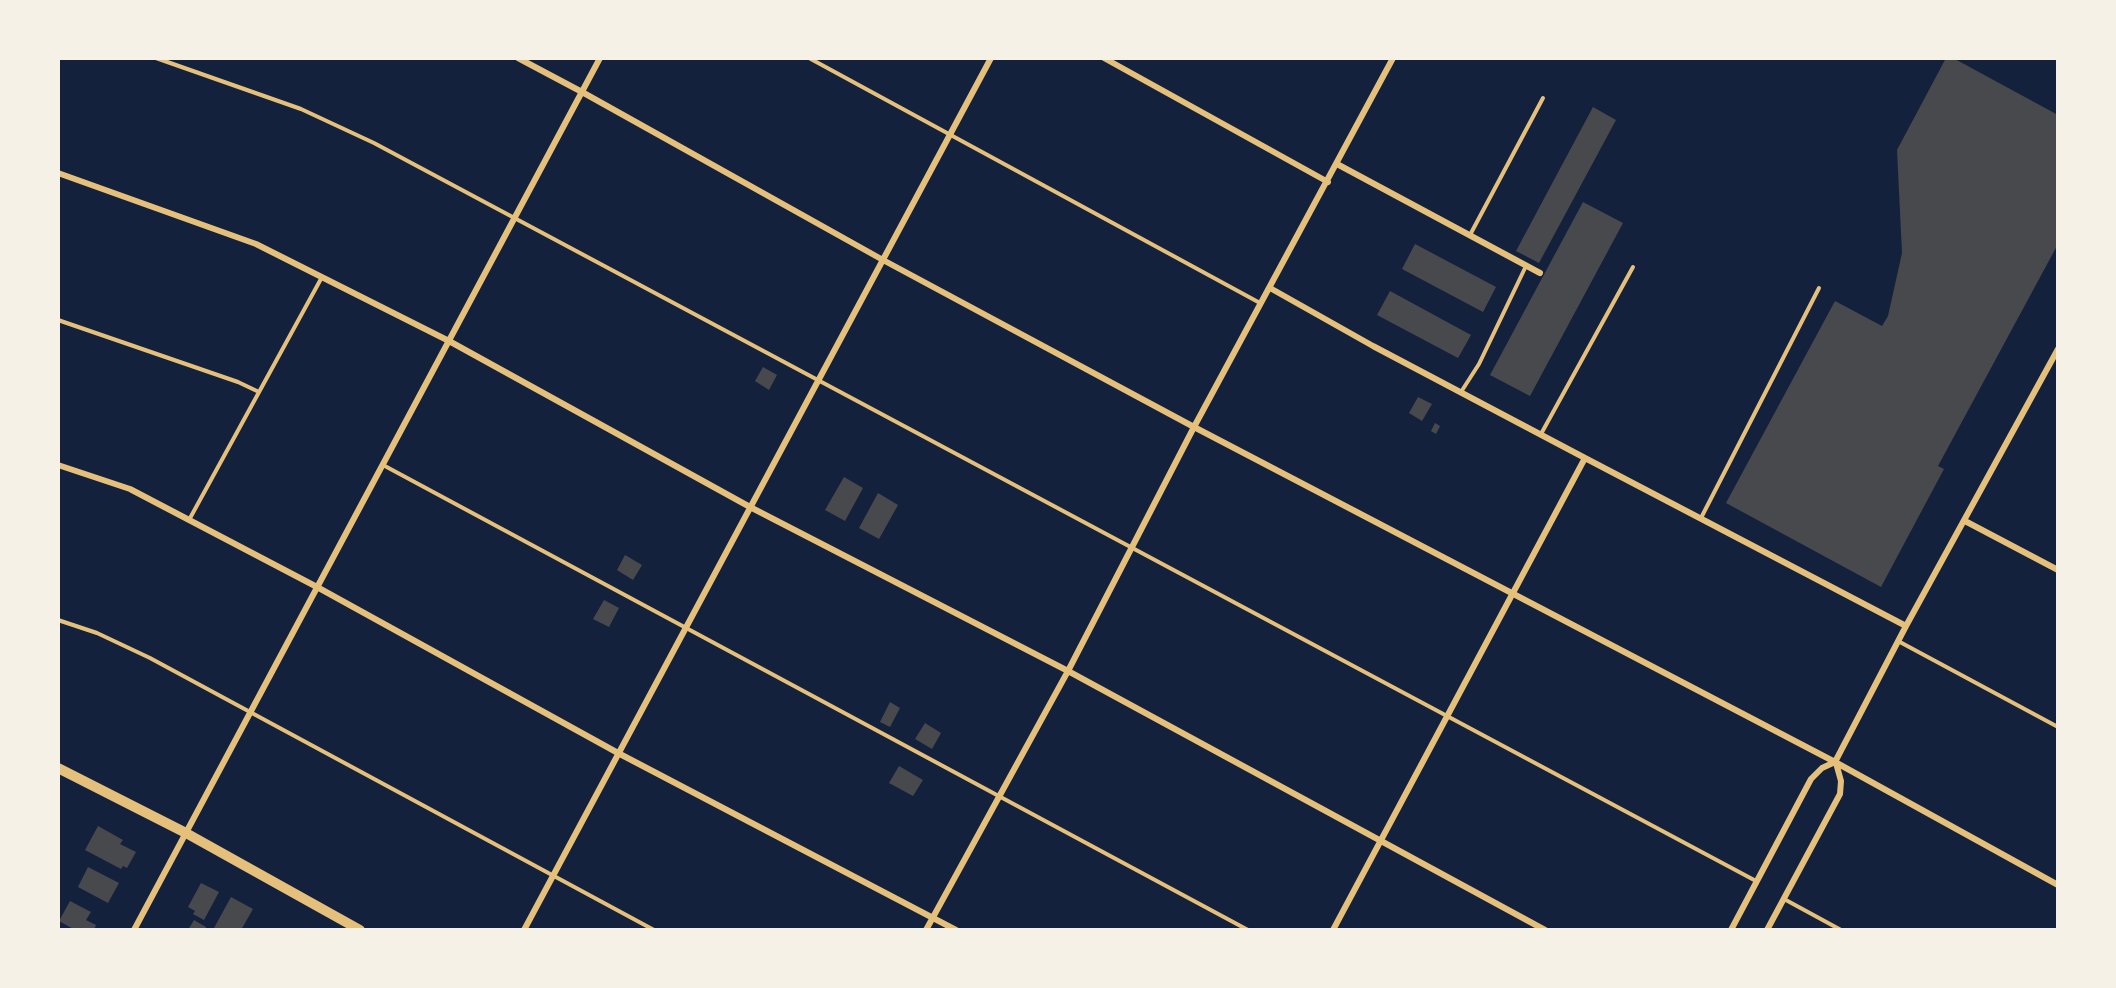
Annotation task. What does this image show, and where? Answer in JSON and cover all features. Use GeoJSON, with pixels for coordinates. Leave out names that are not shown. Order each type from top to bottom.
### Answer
{"type":"FeatureCollection","features":[{"type":"Feature","properties":{"kind":"street"},"geometry":{"type":"LineString","coordinates":[[518,58],[883,260],[1194,427],[1835,762],[2058,885]]}},
{"type":"Feature","properties":{"kind":"street"},"geometry":{"type":"LineString","coordinates":[[134,930],[600,58]]}},
{"type":"Feature","properties":{"kind":"street"},"geometry":{"type":"LineString","coordinates":[[524,930],[991,58]]}},
{"type":"Feature","properties":{"kind":"street"},"geometry":{"type":"LineString","coordinates":[[1104,58],[1328,182]]}},
{"type":"Feature","properties":{"kind":"street"},"geometry":{"type":"LineString","coordinates":[[926,930],[1068,671],[1194,427],[1393,58]]}},
{"type":"Feature","properties":{"kind":"street"},"geometry":{"type":"LineString","coordinates":[[1337,164],[1540,273]]}},
{"type":"Feature","properties":{"kind":"street"},"geometry":{"type":"LineString","coordinates":[[58,173],[256,244],[449,341],[750,507],[1068,671],[1545,930]]}},
{"type":"Feature","properties":{"kind":"street"},"geometry":{"type":"LineString","coordinates":[[1270,288],[1461,393],[1906,626]]}},
{"type":"Feature","properties":{"kind":"street"},"geometry":{"type":"LineString","coordinates":[[1731,930],[1811,779],[1822,768],[1835,762],[1906,626],[2058,349]]}},
{"type":"Feature","properties":{"kind":"street"},"geometry":{"type":"LineString","coordinates":[[1333,930],[1585,458]]}},
{"type":"Feature","properties":{"kind":"street"},"geometry":{"type":"LineString","coordinates":[[58,465],[130,489],[317,587],[618,753],[956,930]]}},
{"type":"Feature","properties":{"kind":"street"},"geometry":{"type":"LineString","coordinates":[[1965,521],[2058,570]]}},
{"type":"Feature","properties":{"kind":"street"},"geometry":{"type":"LineString","coordinates":[[1767,930],[1840,794],[1841,781],[1835,762]]}},
{"type":"Feature","properties":{"kind":"street"},"geometry":{"type":"LineString","coordinates":[[59,769],[186,833],[360,930]]}},
{"type":"Feature","properties":{"kind":"lane"},"geometry":{"type":"LineString","coordinates":[[156,58],[301,109],[374,143],[1757,882]]}},
{"type":"Feature","properties":{"kind":"lane"},"geometry":{"type":"LineString","coordinates":[[809,58],[1261,304]]}},
{"type":"Feature","properties":{"kind":"lane"},"geometry":{"type":"LineString","coordinates":[[1470,236],[1543,99]]}},
{"type":"Feature","properties":{"kind":"lane"},"geometry":{"type":"LineString","coordinates":[[1461,393],[1479,364],[1526,266]]}},
{"type":"Feature","properties":{"kind":"lane"},"geometry":{"type":"LineString","coordinates":[[1541,435],[1633,267]]}},
{"type":"Feature","properties":{"kind":"lane"},"geometry":{"type":"LineString","coordinates":[[189,520],[322,277]]}},
{"type":"Feature","properties":{"kind":"lane"},"geometry":{"type":"LineString","coordinates":[[1701,519],[1819,288]]}},
{"type":"Feature","properties":{"kind":"lane"},"geometry":{"type":"LineString","coordinates":[[58,320],[238,382],[259,392]]}},
{"type":"Feature","properties":{"kind":"lane"},"geometry":{"type":"LineString","coordinates":[[383,465],[1248,930]]}},
{"type":"Feature","properties":{"kind":"lane"},"geometry":{"type":"LineString","coordinates":[[58,620],[97,633],[129,648],[654,930]]}},
{"type":"Feature","properties":{"kind":"lane"},"geometry":{"type":"LineString","coordinates":[[1898,641],[2058,727]]}},
{"type":"Feature","properties":{"kind":"lane"},"geometry":{"type":"LineString","coordinates":[[1784,899],[1841,930]]}},
{"type":"Feature","properties":{"kind":"building"},"geometry":{"type":"Polygon","coordinates":[[[1946,58],[1953,58],[2058,115],[2058,244],[1938,466],[1944,469],[1881,587],[1726,503],[1835,301],[1882,326],[1888,316],[1902,253],[1897,150],[1946,58]]]}},
{"type":"Feature","properties":{"kind":"building"},"geometry":{"type":"Polygon","coordinates":[[[1593,107],[1616,120],[1539,263],[1516,251],[1593,107]]]}},
{"type":"Feature","properties":{"kind":"building"},"geometry":{"type":"Polygon","coordinates":[[[1583,202],[1623,223],[1530,396],[1490,375],[1583,202]]]}},
{"type":"Feature","properties":{"kind":"building"},"geometry":{"type":"Polygon","coordinates":[[[1415,244],[1496,287],[1483,312],[1402,269],[1415,244]]]}},
{"type":"Feature","properties":{"kind":"building"},"geometry":{"type":"Polygon","coordinates":[[[1390,291],[1471,335],[1458,358],[1377,315],[1390,291]]]}},
{"type":"Feature","properties":{"kind":"building"},"geometry":{"type":"Polygon","coordinates":[[[763,367],[777,375],[769,390],[755,381],[763,367]]]}},
{"type":"Feature","properties":{"kind":"building"},"geometry":{"type":"Polygon","coordinates":[[[1418,397],[1432,404],[1422,421],[1409,413],[1418,397]]]}},
{"type":"Feature","properties":{"kind":"building"},"geometry":{"type":"Polygon","coordinates":[[[1435,423],[1440,426],[1436,434],[1431,431],[1435,423]]]}},
{"type":"Feature","properties":{"kind":"building"},"geometry":{"type":"Polygon","coordinates":[[[844,477],[863,488],[845,521],[825,510],[844,477]]]}},
{"type":"Feature","properties":{"kind":"building"},"geometry":{"type":"Polygon","coordinates":[[[878,493],[898,505],[879,539],[859,528],[878,493]]]}},
{"type":"Feature","properties":{"kind":"building"},"geometry":{"type":"Polygon","coordinates":[[[625,555],[642,565],[633,580],[617,570],[625,555]]]}},
{"type":"Feature","properties":{"kind":"building"},"geometry":{"type":"Polygon","coordinates":[[[604,600],[619,608],[609,627],[593,619],[604,600]]]}},
{"type":"Feature","properties":{"kind":"building"},"geometry":{"type":"Polygon","coordinates":[[[890,702],[900,708],[890,727],[880,722],[890,702]]]}},
{"type":"Feature","properties":{"kind":"building"},"geometry":{"type":"Polygon","coordinates":[[[925,723],[941,733],[932,749],[915,739],[925,723]]]}},
{"type":"Feature","properties":{"kind":"building"},"geometry":{"type":"Polygon","coordinates":[[[899,766],[923,780],[913,796],[889,783],[899,766]]]}},
{"type":"Feature","properties":{"kind":"building"},"geometry":{"type":"Polygon","coordinates":[[[98,826],[123,840],[120,844],[136,852],[127,868],[123,866],[121,869],[85,850],[98,826]]]}},
{"type":"Feature","properties":{"kind":"building"},"geometry":{"type":"Polygon","coordinates":[[[88,867],[119,883],[108,903],[78,887],[88,867]]]}},
{"type":"Feature","properties":{"kind":"building"},"geometry":{"type":"Polygon","coordinates":[[[201,883],[219,892],[204,920],[193,914],[195,911],[188,907],[201,883]]]}},
{"type":"Feature","properties":{"kind":"building"},"geometry":{"type":"Polygon","coordinates":[[[231,897],[253,909],[241,930],[218,930],[214,928],[231,897]]]}},
{"type":"Feature","properties":{"kind":"building"},"geometry":{"type":"Polygon","coordinates":[[[70,901],[91,912],[86,920],[96,925],[94,930],[75,930],[59,921],[70,901]]]}},
{"type":"Feature","properties":{"kind":"building"},"geometry":{"type":"Polygon","coordinates":[[[194,920],[206,927],[205,930],[188,930],[194,920]]]}}]}
